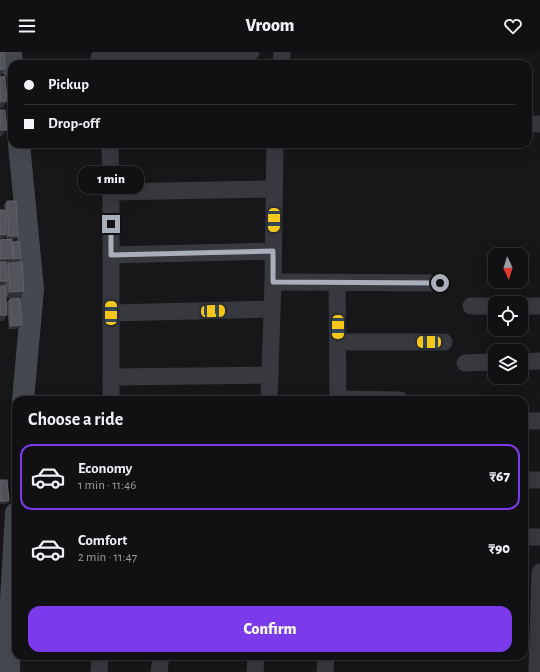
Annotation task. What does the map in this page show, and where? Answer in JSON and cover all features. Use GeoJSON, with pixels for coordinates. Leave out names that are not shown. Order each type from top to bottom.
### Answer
{"type":"FeatureCollection","features":[{"type":"Feature","properties":{"kind":"street"},"geometry":{"type":"LineString","coordinates":[[99,58],[156,54],[251,52]]}},
{"type":"Feature","properties":{"kind":"street"},"geometry":{"type":"LineString","coordinates":[[19,148],[33,289],[23,396]]}},
{"type":"Feature","properties":{"kind":"street"},"geometry":{"type":"LineString","coordinates":[[110,148],[111,396]]}},
{"type":"Feature","properties":{"kind":"street"},"geometry":{"type":"LineString","coordinates":[[268,396],[273,282],[275,148]]}},
{"type":"Feature","properties":{"kind":"street"},"geometry":{"type":"LineString","coordinates":[[111,192],[274,189]]}},
{"type":"Feature","properties":{"kind":"street"},"geometry":{"type":"LineString","coordinates":[[111,255],[273,251]]}},
{"type":"Feature","properties":{"kind":"street"},"geometry":{"type":"LineString","coordinates":[[273,282],[440,283]]}},
{"type":"Feature","properties":{"kind":"street"},"geometry":{"type":"LineString","coordinates":[[337,282],[338,396]]}},
{"type":"Feature","properties":{"kind":"street"},"geometry":{"type":"LineString","coordinates":[[471,306],[488,306]]}},
{"type":"Feature","properties":{"kind":"street"},"geometry":{"type":"LineString","coordinates":[[528,306],[540,306]]}},
{"type":"Feature","properties":{"kind":"street"},"geometry":{"type":"LineString","coordinates":[[111,313],[272,309]]}},
{"type":"Feature","properties":{"kind":"street"},"geometry":{"type":"LineString","coordinates":[[338,342],[444,342]]}},
{"type":"Feature","properties":{"kind":"street"},"geometry":{"type":"LineString","coordinates":[[528,362],[540,361]]}},
{"type":"Feature","properties":{"kind":"street"},"geometry":{"type":"LineString","coordinates":[[465,363],[488,362]]}},
{"type":"Feature","properties":{"kind":"street"},"geometry":{"type":"LineString","coordinates":[[111,377],[270,375]]}},
{"type":"Feature","properties":{"kind":"street"},"geometry":{"type":"LineString","coordinates":[[528,421],[540,421]]}},
{"type":"Feature","properties":{"kind":"street"},"geometry":{"type":"LineString","coordinates":[[528,480],[540,480]]}},
{"type":"Feature","properties":{"kind":"street"},"geometry":{"type":"LineString","coordinates":[[528,536],[540,537]]}},
{"type":"Feature","properties":{"kind":"street"},"geometry":{"type":"LineString","coordinates":[[9,672],[12,572]]}},
{"type":"Feature","properties":{"kind":"street"},"geometry":{"type":"LineString","coordinates":[[537,672],[531,653],[540,572]]}},
{"type":"Feature","properties":{"kind":"street"},"geometry":{"type":"LineString","coordinates":[[99,672],[100,660]]}},
{"type":"Feature","properties":{"kind":"street"},"geometry":{"type":"LineString","coordinates":[[159,672],[160,660]]}},
{"type":"Feature","properties":{"kind":"street"},"geometry":{"type":"LineString","coordinates":[[255,672],[256,660]]}},
{"type":"Feature","properties":{"kind":"street"},"geometry":{"type":"LineString","coordinates":[[325,672],[326,660]]}},
{"type":"Feature","properties":{"kind":"building"},"geometry":{"type":"Polygon","coordinates":[[[0,52],[4,52],[5,69],[0,70],[0,52]]]}},
{"type":"Feature","properties":{"kind":"building"},"geometry":{"type":"Polygon","coordinates":[[[5,76],[7,101],[0,102],[0,77],[5,76]]]}},
{"type":"Feature","properties":{"kind":"building"},"geometry":{"type":"Polygon","coordinates":[[[0,110],[5,110],[7,130],[0,130],[0,110]]]}},
{"type":"Feature","properties":{"kind":"building"},"geometry":{"type":"Polygon","coordinates":[[[7,201],[16,201],[18,236],[9,236],[7,201]]]}},
{"type":"Feature","properties":{"kind":"building"},"geometry":{"type":"Polygon","coordinates":[[[0,210],[5,210],[7,234],[0,235],[0,210]]]}},
{"type":"Feature","properties":{"kind":"building"},"geometry":{"type":"Polygon","coordinates":[[[12,239],[13,258],[0,259],[0,240],[12,239]]]}},
{"type":"Feature","properties":{"kind":"building"},"geometry":{"type":"Polygon","coordinates":[[[19,241],[21,258],[14,259],[13,242],[19,241]]]}},
{"type":"Feature","properties":{"kind":"building"},"geometry":{"type":"Polygon","coordinates":[[[0,262],[6,262],[7,281],[0,281],[0,262]]]}},
{"type":"Feature","properties":{"kind":"building"},"geometry":{"type":"Polygon","coordinates":[[[22,262],[24,291],[10,292],[8,263],[22,262]]]}},
{"type":"Feature","properties":{"kind":"building"},"geometry":{"type":"Polygon","coordinates":[[[0,286],[5,286],[7,315],[0,315],[0,286]]]}},
{"type":"Feature","properties":{"kind":"building"},"geometry":{"type":"Polygon","coordinates":[[[20,298],[22,325],[11,326],[10,299],[20,298]]]}},
{"type":"Feature","properties":{"kind":"building"},"geometry":{"type":"Polygon","coordinates":[[[0,480],[7,480],[9,501],[0,501],[0,480]]]}},
{"type":"Feature","properties":{"kind":"route"},"geometry":{"type":"LineString","coordinates":[[111,224],[111,255],[273,251],[273,282],[440,283]]}}]}
